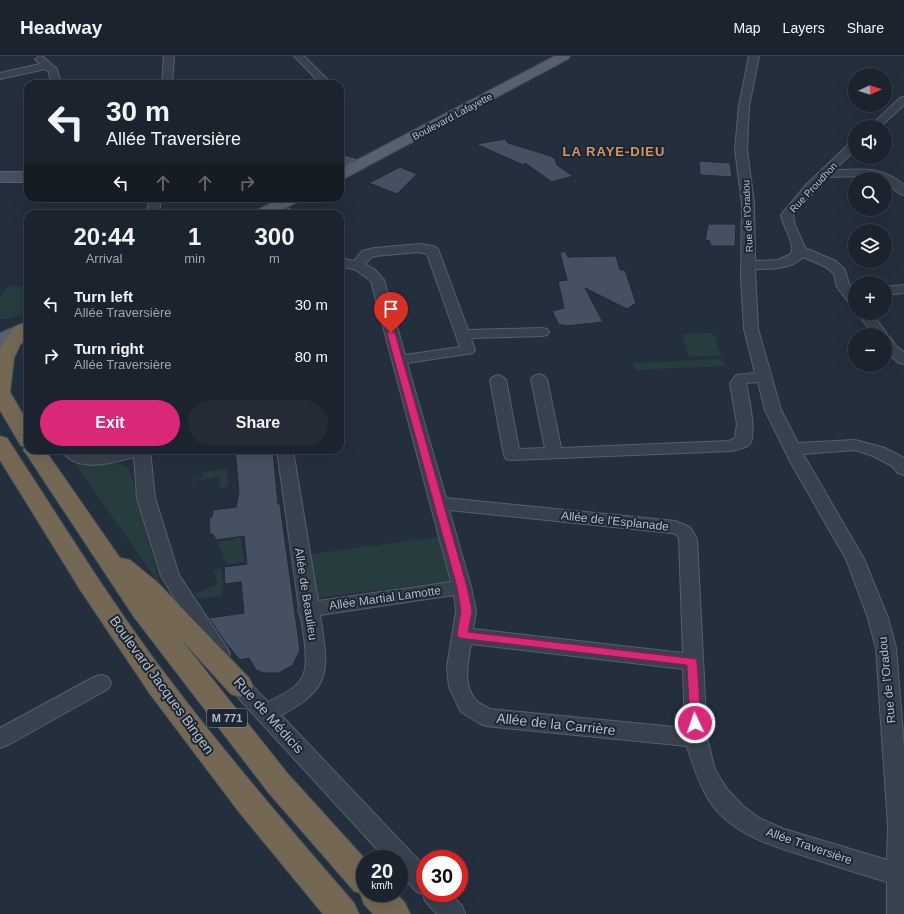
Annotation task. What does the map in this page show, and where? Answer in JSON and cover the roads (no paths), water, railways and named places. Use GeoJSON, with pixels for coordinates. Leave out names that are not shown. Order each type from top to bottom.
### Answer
{"type":"FeatureCollection","features":[{"type":"Feature","properties":{"kind":"highway"},"geometry":{"type":"LineString","coordinates":[[24,329],[11,342],[4,356],[0,392],[24,434]]}},
{"type":"Feature","properties":{"kind":"highway","name":"Boulevard Jacques Bingen"},"geometry":{"type":"LineString","coordinates":[[0,443],[90,585],[159,686],[249,803],[343,914]]}},
{"type":"Feature","properties":{"kind":"highway","name":"M 771"},"geometry":{"type":"LineString","coordinates":[[37,454],[143,610],[278,784],[356,872]]}},
{"type":"Feature","properties":{"kind":"highway"},"geometry":{"type":"LineString","coordinates":[[99,547],[148,588],[240,686]]}},
{"type":"Feature","properties":{"kind":"highway"},"geometry":{"type":"LineString","coordinates":[[383,902],[394,914]]}},
{"type":"Feature","properties":{"kind":"main road","name":"Boulevard Lafayette"},"geometry":{"type":"LineString","coordinates":[[344,173],[563,56]]}},
{"type":"Feature","properties":{"kind":"main road"},"geometry":{"type":"LineString","coordinates":[[344,161],[359,165]]}},
{"type":"Feature","properties":{"kind":"main road"},"geometry":{"type":"LineString","coordinates":[[0,177],[24,177]]}},
{"type":"Feature","properties":{"kind":"main road"},"geometry":{"type":"LineString","coordinates":[[270,210],[286,202]]}},
{"type":"Feature","properties":{"kind":"main road"},"geometry":{"type":"LineString","coordinates":[[0,329],[24,328]]}},
{"type":"Feature","properties":{"kind":"main road"},"geometry":{"type":"LineString","coordinates":[[0,340],[24,328]]}},
{"type":"Feature","properties":{"kind":"street"},"geometry":{"type":"LineString","coordinates":[[37,56],[54,71],[55,80]]}},
{"type":"Feature","properties":{"kind":"street"},"geometry":{"type":"LineString","coordinates":[[167,80],[170,56]]}},
{"type":"Feature","properties":{"kind":"street"},"geometry":{"type":"LineString","coordinates":[[299,56],[323,80]]}},
{"type":"Feature","properties":{"kind":"street","name":"Rue de l'Oradou"},"geometry":{"type":"LineString","coordinates":[[754,56],[744,106],[741,149],[748,204],[748,287],[751,329],[773,410],[792,449],[855,559],[878,618],[886,648],[899,826],[899,914]]}},
{"type":"Feature","properties":{"kind":"street"},"geometry":{"type":"LineString","coordinates":[[0,76],[48,65]]}},
{"type":"Feature","properties":{"kind":"street"},"geometry":{"type":"LineString","coordinates":[[882,120],[904,100]]}},
{"type":"Feature","properties":{"kind":"street","name":"Rue Proudhon"},"geometry":{"type":"LineString","coordinates":[[799,250],[788,224],[787,214],[848,151]]}},
{"type":"Feature","properties":{"kind":"street"},"geometry":{"type":"LineString","coordinates":[[824,174],[878,174],[891,180],[904,191]]}},
{"type":"Feature","properties":{"kind":"street"},"geometry":{"type":"LineString","coordinates":[[357,265],[363,257],[371,253],[419,248],[429,249],[433,252],[468,350],[398,360]]}},
{"type":"Feature","properties":{"kind":"street"},"geometry":{"type":"LineString","coordinates":[[749,265],[765,265],[793,260],[798,255],[799,250],[831,264],[840,272],[842,284],[848,292]]}},
{"type":"Feature","properties":{"kind":"street"},"geometry":{"type":"LineString","coordinates":[[344,263],[357,265],[367,270],[376,280],[462,587],[466,611],[462,635],[692,662]]}},
{"type":"Feature","properties":{"kind":"street"},"geometry":{"type":"LineString","coordinates":[[892,290],[904,289]]}},
{"type":"Feature","properties":{"kind":"street"},"geometry":{"type":"LineString","coordinates":[[869,320],[876,328]]}},
{"type":"Feature","properties":{"kind":"street"},"geometry":{"type":"LineString","coordinates":[[462,334],[542,332]]}},
{"type":"Feature","properties":{"kind":"street"},"geometry":{"type":"LineString","coordinates":[[892,349],[904,360]]}},
{"type":"Feature","properties":{"kind":"street"},"geometry":{"type":"LineString","coordinates":[[498,380],[512,455],[731,446],[743,441],[745,424],[738,383],[741,378],[763,376]]}},
{"type":"Feature","properties":{"kind":"street"},"geometry":{"type":"LineString","coordinates":[[539,379],[554,453]]}},
{"type":"Feature","properties":{"kind":"street"},"geometry":{"type":"LineString","coordinates":[[792,449],[855,445],[879,452],[898,462],[904,469]]}},
{"type":"Feature","properties":{"kind":"street","name":"Rue de Médicis"},"geometry":{"type":"LineString","coordinates":[[74,454],[77,456],[102,459],[126,454]]}},
{"type":"Feature","properties":{"kind":"street","name":"Rue de Médicis"},"geometry":{"type":"LineString","coordinates":[[141,454],[146,498],[170,576],[240,686],[416,874]]}},
{"type":"Feature","properties":{"kind":"street","name":"Allée de Beaulieu"},"geometry":{"type":"LineString","coordinates":[[266,713],[303,691],[315,675],[316,654],[308,610],[286,454]]}},
{"type":"Feature","properties":{"kind":"street"},"geometry":{"type":"LineString","coordinates":[[904,474],[902,479],[904,482]]}},
{"type":"Feature","properties":{"kind":"street","name":"Allée de l'Esplanade"},"geometry":{"type":"LineString","coordinates":[[438,503],[675,527],[684,531],[688,539],[692,662]]}},
{"type":"Feature","properties":{"kind":"street","name":"Allée Martial Lamotte"},"geometry":{"type":"LineString","coordinates":[[308,610],[462,587]]}},
{"type":"Feature","properties":{"kind":"street","name":"Allée de la Carrière"},"geometry":{"type":"LineString","coordinates":[[462,635],[457,667],[459,687],[468,706],[486,717],[696,738]]}},
{"type":"Feature","properties":{"kind":"street","name":"Allée Traversière"},"geometry":{"type":"LineString","coordinates":[[692,662],[696,738],[705,772],[719,796],[735,813],[751,825],[780,838],[898,875]]}},
{"type":"Feature","properties":{"kind":"street"},"geometry":{"type":"LineString","coordinates":[[0,739],[101,683]]}},
{"type":"Feature","properties":{"kind":"street"},"geometry":{"type":"LineString","coordinates":[[443,902],[454,914]]}},
{"type":"Feature","properties":{"kind":"district","name":"LA RAYE-DIEU"},"geometry":{"type":"Point","coordinates":[614,151]}}]}
